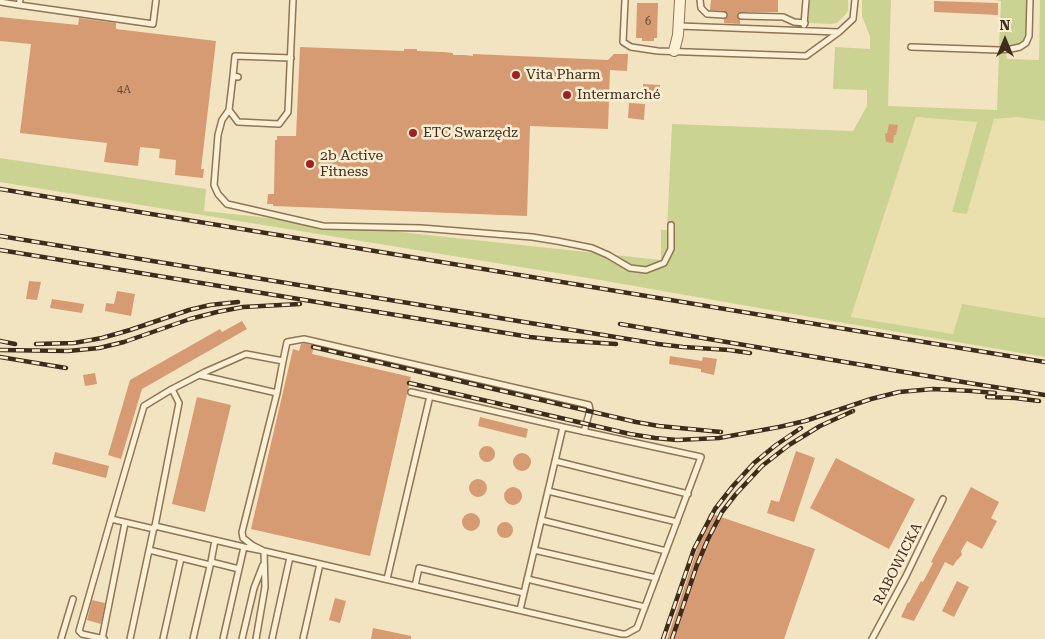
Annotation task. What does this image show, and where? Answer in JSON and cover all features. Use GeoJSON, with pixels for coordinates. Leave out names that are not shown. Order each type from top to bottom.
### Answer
{"type":"FeatureCollection","features":[{"type":"Feature","properties":{"kind":"street"},"geometry":{"type":"LineString","coordinates":[[674,51],[680,0]]}},
{"type":"Feature","properties":{"kind":"lane"},"geometry":{"type":"LineString","coordinates":[[1,0],[0,2],[19,2],[152,24],[156,0]]}},
{"type":"Feature","properties":{"kind":"lane"},"geometry":{"type":"LineString","coordinates":[[229,110],[238,122],[279,124],[288,112],[294,0]]}},
{"type":"Feature","properties":{"kind":"lane"},"geometry":{"type":"LineString","coordinates":[[625,0],[623,42],[631,47],[674,51],[806,56],[839,32],[853,18],[854,0]]}},
{"type":"Feature","properties":{"kind":"lane"},"geometry":{"type":"LineString","coordinates":[[700,0],[701,8],[707,14],[724,15]]}},
{"type":"Feature","properties":{"kind":"lane"},"geometry":{"type":"LineString","coordinates":[[804,31],[806,0]]}},
{"type":"Feature","properties":{"kind":"lane"},"geometry":{"type":"LineString","coordinates":[[911,47],[999,50],[1020,47],[1029,36],[1030,0]]}},
{"type":"Feature","properties":{"kind":"lane"},"geometry":{"type":"LineString","coordinates":[[741,16],[783,17],[794,22],[804,23]]}},
{"type":"Feature","properties":{"kind":"lane"},"geometry":{"type":"LineString","coordinates":[[678,26],[839,32]]}},
{"type":"Feature","properties":{"kind":"lane"},"geometry":{"type":"LineString","coordinates":[[291,58],[235,56],[234,98],[222,120],[218,135],[214,185],[218,194],[227,204],[323,226],[421,228],[549,239],[592,248],[630,268],[646,270],[664,263],[671,249],[671,225]]}},
{"type":"Feature","properties":{"kind":"lane"},"geometry":{"type":"LineString","coordinates":[[264,551],[252,546],[243,538],[242,532],[287,342],[304,339],[589,404],[590,410],[584,432]]}},
{"type":"Feature","properties":{"kind":"lane"},"geometry":{"type":"LineString","coordinates":[[125,523],[103,639],[82,634],[79,632],[144,406],[199,375],[246,354],[283,360]]}},
{"type":"Feature","properties":{"kind":"lane"},"geometry":{"type":"LineString","coordinates":[[199,375],[276,393]]}},
{"type":"Feature","properties":{"kind":"lane"},"geometry":{"type":"LineString","coordinates":[[130,639],[179,403],[172,389]]}},
{"type":"Feature","properties":{"kind":"lane"},"geometry":{"type":"LineString","coordinates":[[111,519],[264,551],[622,634],[637,628],[702,457],[411,392]]}},
{"type":"Feature","properties":{"kind":"lane"},"geometry":{"type":"LineString","coordinates":[[387,579],[430,396]]}},
{"type":"Feature","properties":{"kind":"lane"},"geometry":{"type":"LineString","coordinates":[[520,610],[563,427]]}},
{"type":"Feature","properties":{"kind":"lane"},"geometry":{"type":"LineString","coordinates":[[555,461],[688,494]]}},
{"type":"Feature","properties":{"kind":"lane"},"geometry":{"type":"LineString","coordinates":[[548,491],[677,522]]}},
{"type":"Feature","properties":{"kind":"lane","name":"RABOWICKA"},"geometry":{"type":"LineString","coordinates":[[872,639],[906,576],[943,499]]}},
{"type":"Feature","properties":{"kind":"lane"},"geometry":{"type":"LineString","coordinates":[[541,520],[666,551]]}},
{"type":"Feature","properties":{"kind":"lane"},"geometry":{"type":"LineString","coordinates":[[193,639],[215,540]]}},
{"type":"Feature","properties":{"kind":"lane"},"geometry":{"type":"LineString","coordinates":[[223,639],[244,547]]}},
{"type":"Feature","properties":{"kind":"lane"},"geometry":{"type":"LineString","coordinates":[[149,550],[239,569]]}},
{"type":"Feature","properties":{"kind":"lane"},"geometry":{"type":"LineString","coordinates":[[534,550],[656,578]]}},
{"type":"Feature","properties":{"kind":"lane"},"geometry":{"type":"LineString","coordinates":[[256,639],[265,587],[264,551]]}},
{"type":"Feature","properties":{"kind":"lane"},"geometry":{"type":"LineString","coordinates":[[272,639],[290,557]]}},
{"type":"Feature","properties":{"kind":"lane"},"geometry":{"type":"LineString","coordinates":[[162,639],[181,558]]}},
{"type":"Feature","properties":{"kind":"lane"},"geometry":{"type":"LineString","coordinates":[[242,639],[254,588],[264,562]]}},
{"type":"Feature","properties":{"kind":"lane"},"geometry":{"type":"LineString","coordinates":[[303,639],[320,564]]}},
{"type":"Feature","properties":{"kind":"lane"},"geometry":{"type":"LineString","coordinates":[[415,586],[420,568],[524,593]]}},
{"type":"Feature","properties":{"kind":"lane"},"geometry":{"type":"LineString","coordinates":[[527,579],[645,608]]}},
{"type":"Feature","properties":{"kind":"lane"},"geometry":{"type":"LineString","coordinates":[[61,639],[73,599]]}},
{"type":"Feature","properties":{"kind":"shaded area"},"geometry":{"type":"Polygon","coordinates":[[[916,117],[977,121],[952,211],[967,214],[994,118],[1018,117],[1045,121],[1045,318],[962,304],[953,334],[851,318],[916,117]]]}},
{"type":"Feature","properties":{"kind":"green space"},"geometry":{"type":"Polygon","coordinates":[[[809,0],[848,0],[848,10],[837,23],[809,23],[809,0]]]}},
{"type":"Feature","properties":{"kind":"green space"},"geometry":{"type":"Polygon","coordinates":[[[862,0],[891,0],[888,106],[997,110],[999,54],[1006,54],[1007,59],[1039,60],[1040,0],[1045,0],[1045,121],[1018,117],[994,119],[967,214],[952,212],[977,122],[916,117],[851,317],[953,334],[962,304],[1045,318],[1045,357],[600,280],[0,182],[0,158],[206,189],[204,211],[661,260],[661,230],[667,230],[672,124],[853,131],[867,106],[867,90],[833,89],[835,47],[870,49],[870,37],[862,16],[862,0]]]}},
{"type":"Feature","properties":{"kind":"green space"},"geometry":{"type":"Polygon","coordinates":[[[995,0],[1029,0],[1028,34],[1020,46],[999,48],[1001,1],[995,0]]]}},
{"type":"Feature","properties":{"kind":"building"},"geometry":{"type":"Polygon","coordinates":[[[711,0],[778,0],[778,12],[741,12],[737,16],[740,24],[724,23],[728,13],[710,10],[711,0]]]}},
{"type":"Feature","properties":{"kind":"building"},"geometry":{"type":"Polygon","coordinates":[[[934,1],[998,3],[998,15],[934,12],[934,1]]]}},
{"type":"Feature","properties":{"kind":"building"},"geometry":{"type":"Polygon","coordinates":[[[637,3],[658,3],[657,38],[654,38],[654,41],[642,41],[642,38],[636,38],[637,3]]]}},
{"type":"Feature","properties":{"kind":"building"},"geometry":{"type":"Polygon","coordinates":[[[0,17],[78,25],[79,18],[116,23],[116,29],[216,41],[201,169],[204,169],[203,178],[175,175],[176,160],[159,158],[160,149],[140,147],[138,166],[104,162],[107,143],[20,133],[31,44],[0,41],[0,17]]]}},
{"type":"Feature","properties":{"kind":"building","name":"ETC Swarzędz"},"geometry":{"type":"Polygon","coordinates":[[[300,47],[404,51],[404,49],[417,49],[417,51],[453,53],[453,55],[473,56],[473,54],[608,60],[614,54],[628,54],[627,71],[610,70],[608,129],[530,126],[527,216],[273,206],[273,204],[267,204],[268,194],[274,194],[275,140],[277,140],[277,136],[296,136],[300,47]]]}},
{"type":"Feature","properties":{"kind":"building"},"geometry":{"type":"Polygon","coordinates":[[[643,84],[660,85],[660,93],[643,93],[643,84]]]}},
{"type":"Feature","properties":{"kind":"building"},"geometry":{"type":"Polygon","coordinates":[[[629,103],[645,104],[644,120],[628,118],[629,103]]]}},
{"type":"Feature","properties":{"kind":"building"},"geometry":{"type":"Polygon","coordinates":[[[889,124],[898,125],[893,143],[886,142],[885,133],[887,134],[889,124]]]}},
{"type":"Feature","properties":{"kind":"building"},"geometry":{"type":"Polygon","coordinates":[[[29,281],[41,282],[37,300],[26,299],[29,281]]]}},
{"type":"Feature","properties":{"kind":"building"},"geometry":{"type":"Polygon","coordinates":[[[117,291],[135,294],[131,316],[105,311],[106,303],[114,304],[117,291]]]}},
{"type":"Feature","properties":{"kind":"building"},"geometry":{"type":"Polygon","coordinates":[[[52,299],[84,304],[82,313],[50,308],[52,299]]]}},
{"type":"Feature","properties":{"kind":"building"},"geometry":{"type":"Polygon","coordinates":[[[242,321],[247,329],[142,389],[121,459],[108,455],[130,380],[220,329],[222,332],[242,321]]]}},
{"type":"Feature","properties":{"kind":"building"},"geometry":{"type":"Polygon","coordinates":[[[301,344],[314,346],[312,354],[411,377],[370,556],[251,529],[293,349],[299,351],[301,344]]]}},
{"type":"Feature","properties":{"kind":"building"},"geometry":{"type":"Polygon","coordinates":[[[670,356],[702,361],[703,357],[717,359],[714,375],[701,372],[701,369],[669,364],[670,356]]]}},
{"type":"Feature","properties":{"kind":"building"},"geometry":{"type":"Polygon","coordinates":[[[95,373],[97,384],[85,386],[83,375],[95,373]]]}},
{"type":"Feature","properties":{"kind":"building"},"geometry":{"type":"Polygon","coordinates":[[[197,397],[231,405],[205,512],[172,504],[197,397]]]}},
{"type":"Feature","properties":{"kind":"building"},"geometry":{"type":"Polygon","coordinates":[[[480,417],[528,429],[526,438],[478,426],[480,417]]]}},
{"type":"Feature","properties":{"kind":"building"},"geometry":{"type":"Polygon","coordinates":[[[484,446],[490,446],[495,451],[493,460],[484,462],[479,457],[479,451],[484,446]]]}},
{"type":"Feature","properties":{"kind":"building"},"geometry":{"type":"Polygon","coordinates":[[[796,451],[815,458],[794,522],[767,513],[771,500],[779,502],[796,451]]]}},
{"type":"Feature","properties":{"kind":"building"},"geometry":{"type":"Polygon","coordinates":[[[55,452],[109,466],[106,478],[52,464],[55,452]]]}},
{"type":"Feature","properties":{"kind":"building"},"geometry":{"type":"Polygon","coordinates":[[[522,453],[528,456],[531,462],[528,468],[522,471],[516,468],[513,462],[516,456],[522,453]]]}},
{"type":"Feature","properties":{"kind":"building"},"geometry":{"type":"Polygon","coordinates":[[[836,458],[915,499],[889,549],[810,508],[836,458]]]}},
{"type":"Feature","properties":{"kind":"building"},"geometry":{"type":"Polygon","coordinates":[[[478,479],[484,482],[487,488],[484,494],[478,497],[472,494],[469,488],[472,482],[478,479]]]}},
{"type":"Feature","properties":{"kind":"building"},"geometry":{"type":"Polygon","coordinates":[[[513,487],[519,490],[522,496],[519,502],[513,505],[507,502],[504,496],[507,490],[513,487]]]}},
{"type":"Feature","properties":{"kind":"building"},"geometry":{"type":"Polygon","coordinates":[[[971,487],[999,502],[991,518],[997,521],[982,549],[967,541],[961,551],[962,555],[953,566],[945,562],[914,621],[901,617],[921,581],[923,582],[933,563],[931,562],[971,487]]]}},
{"type":"Feature","properties":{"kind":"building"},"geometry":{"type":"Polygon","coordinates":[[[467,513],[475,513],[480,518],[478,529],[467,531],[462,526],[462,518],[467,513]]]}},
{"type":"Feature","properties":{"kind":"building"},"geometry":{"type":"Polygon","coordinates":[[[709,513],[815,549],[784,639],[667,639],[709,513]]]}},
{"type":"Feature","properties":{"kind":"building"},"geometry":{"type":"Polygon","coordinates":[[[502,522],[508,522],[513,527],[511,536],[502,538],[497,533],[497,527],[502,522]]]}},
{"type":"Feature","properties":{"kind":"building"},"geometry":{"type":"Polygon","coordinates":[[[957,581],[969,587],[954,617],[942,611],[957,581]]]}},
{"type":"Feature","properties":{"kind":"building"},"geometry":{"type":"Polygon","coordinates":[[[335,598],[346,601],[340,623],[329,620],[335,598]]]}},
{"type":"Feature","properties":{"kind":"building"},"geometry":{"type":"Polygon","coordinates":[[[92,600],[105,603],[101,624],[87,620],[92,600]]]}},
{"type":"Feature","properties":{"kind":"building"},"geometry":{"type":"Polygon","coordinates":[[[373,628],[411,636],[411,639],[371,639],[373,628]]]}},
{"type":"Feature","properties":{"kind":"railway"},"geometry":{"type":"LineString","coordinates":[[0,189],[1045,362]]}},
{"type":"Feature","properties":{"kind":"railway"},"geometry":{"type":"LineString","coordinates":[[0,236],[658,344],[750,353]]}},
{"type":"Feature","properties":{"kind":"railway"},"geometry":{"type":"LineString","coordinates":[[0,250],[530,337],[616,344]]}},
{"type":"Feature","properties":{"kind":"railway"},"geometry":{"type":"LineString","coordinates":[[36,344],[74,343],[102,338],[189,310],[210,305],[238,302]]}},
{"type":"Feature","properties":{"kind":"railway"},"geometry":{"type":"LineString","coordinates":[[0,350],[68,351],[99,348],[124,342],[190,319],[217,312],[243,307],[300,304]]}},
{"type":"Feature","properties":{"kind":"railway"},"geometry":{"type":"LineString","coordinates":[[620,324],[1045,395]]}},
{"type":"Feature","properties":{"kind":"railway"},"geometry":{"type":"LineString","coordinates":[[0,341],[15,344]]}},
{"type":"Feature","properties":{"kind":"railway"},"geometry":{"type":"LineString","coordinates":[[313,347],[636,422],[721,432]]}},
{"type":"Feature","properties":{"kind":"railway"},"geometry":{"type":"LineString","coordinates":[[0,357],[66,368]]}},
{"type":"Feature","properties":{"kind":"railway"},"geometry":{"type":"LineString","coordinates":[[409,383],[630,434],[677,440],[719,438],[779,427],[805,421],[871,399],[899,392],[933,389],[995,393]]}},
{"type":"Feature","properties":{"kind":"railway"},"geometry":{"type":"LineString","coordinates":[[987,397],[1039,401]]}},
{"type":"Feature","properties":{"kind":"railway"},"geometry":{"type":"LineString","coordinates":[[672,639],[697,565],[708,539],[722,512],[736,494],[762,466],[789,445],[820,426],[853,411]]}},
{"type":"Feature","properties":{"kind":"railway"},"geometry":{"type":"LineString","coordinates":[[663,639],[694,549],[715,509],[754,463],[801,428]]}},
{"type":"Feature","properties":{"kind":"place","name":"Vita Pharm"},"geometry":{"type":"Point","coordinates":[516,75]}},
{"type":"Feature","properties":{"kind":"place","name":"Intermarché"},"geometry":{"type":"Point","coordinates":[567,95]}},
{"type":"Feature","properties":{"kind":"place","name":"ETC Swarzędz"},"geometry":{"type":"Point","coordinates":[413,133]}},
{"type":"Feature","properties":{"kind":"place","name":"2b Active Fitness"},"geometry":{"type":"Point","coordinates":[310,164]}}]}
